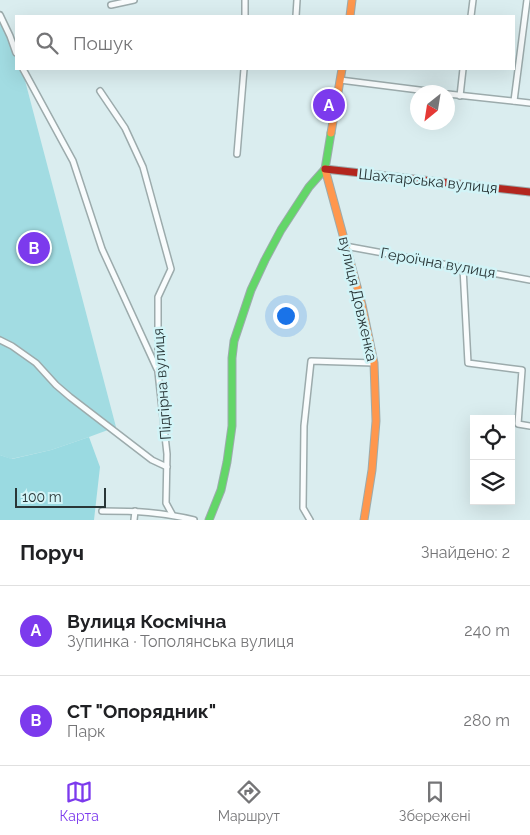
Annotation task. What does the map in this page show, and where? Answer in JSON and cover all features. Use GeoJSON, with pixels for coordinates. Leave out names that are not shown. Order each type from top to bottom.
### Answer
{"type":"FeatureCollection","features":[{"type":"Feature","properties":{"kind":"street"},"geometry":{"type":"LineString","coordinates":[[111,5],[134,0]]}},
{"type":"Feature","properties":{"kind":"street"},"geometry":{"type":"LineString","coordinates":[[245,0],[245,15]]}},
{"type":"Feature","properties":{"kind":"street"},"geometry":{"type":"LineString","coordinates":[[296,0],[296,15]]}},
{"type":"Feature","properties":{"kind":"street"},"geometry":{"type":"LineString","coordinates":[[350,15],[352,0]]}},
{"type":"Feature","properties":{"kind":"street"},"geometry":{"type":"LineString","coordinates":[[470,15],[473,0]]}},
{"type":"Feature","properties":{"kind":"street"},"geometry":{"type":"LineString","coordinates":[[514,101],[527,0]]}},
{"type":"Feature","properties":{"kind":"street"},"geometry":{"type":"LineString","coordinates":[[0,15],[15,50]]}},
{"type":"Feature","properties":{"kind":"street"},"geometry":{"type":"LineString","coordinates":[[23,70],[73,161],[102,249],[158,372]]}},
{"type":"Feature","properties":{"kind":"street"},"geometry":{"type":"LineString","coordinates":[[237,154],[244,70]]}},
{"type":"Feature","properties":{"kind":"street"},"geometry":{"type":"LineString","coordinates":[[209,520],[221,490],[227,462],[232,426],[232,358],[234,341],[258,275],[280,230],[309,188],[326,169],[342,70]]}},
{"type":"Feature","properties":{"kind":"street"},"geometry":{"type":"LineString","coordinates":[[460,96],[463,70]]}},
{"type":"Feature","properties":{"kind":"street"},"geometry":{"type":"LineString","coordinates":[[340,80],[410,89]]}},
{"type":"Feature","properties":{"kind":"street","name":"Підгірна вулиця"},"geometry":{"type":"LineString","coordinates":[[100,92],[125,128],[143,167],[171,269],[158,297],[158,372],[167,454],[166,504],[172,514]]}},
{"type":"Feature","properties":{"kind":"street"},"geometry":{"type":"LineString","coordinates":[[455,95],[530,103]]}},
{"type":"Feature","properties":{"kind":"street","name":"Шахтарська вулиця"},"geometry":{"type":"LineString","coordinates":[[326,169],[530,192]]}},
{"type":"Feature","properties":{"kind":"street","name":"вулиця Довженка"},"geometry":{"type":"LineString","coordinates":[[326,169],[362,305],[374,363],[376,421],[372,470],[364,520]]}},
{"type":"Feature","properties":{"kind":"street","name":"Героїчна вулиця"},"geometry":{"type":"LineString","coordinates":[[345,246],[530,280]]}},
{"type":"Feature","properties":{"kind":"street"},"geometry":{"type":"LineString","coordinates":[[463,268],[468,363],[522,370],[518,424],[530,426]]}},
{"type":"Feature","properties":{"kind":"street"},"geometry":{"type":"LineString","coordinates":[[0,340],[36,363],[70,397],[152,460],[167,467]]}},
{"type":"Feature","properties":{"kind":"street"},"geometry":{"type":"LineString","coordinates":[[310,520],[303,508],[304,426],[312,361],[374,363]]}},
{"type":"Feature","properties":{"kind":"street"},"geometry":{"type":"LineString","coordinates":[[102,511],[172,514],[194,520]]}},
{"type":"Feature","properties":{"kind":"street"},"geometry":{"type":"LineString","coordinates":[[134,520],[135,511]]}},
{"type":"Feature","properties":{"kind":"shaded area"},"geometry":{"type":"Polygon","coordinates":[[[0,15],[15,51],[15,70],[22,70],[116,427],[51,450],[11,459],[0,455],[0,15]]]}},
{"type":"Feature","properties":{"kind":"shaded area"},"geometry":{"type":"Polygon","coordinates":[[[89,437],[100,467],[94,520],[0,520],[0,455],[12,459],[51,450],[89,437]]]}},
{"type":"Feature","properties":{"kind":"traffic: fast"},"geometry":{"type":"LineString","coordinates":[[209,520],[221,490],[227,462],[232,426],[232,358],[234,341],[251,290],[265,260],[281,230],[309,187],[325,169],[331,133]]}},
{"type":"Feature","properties":{"kind":"traffic: slow"},"geometry":{"type":"LineString","coordinates":[[350,15],[352,0]]}},
{"type":"Feature","properties":{"kind":"traffic: slow"},"geometry":{"type":"LineString","coordinates":[[331,133],[342,70]]}},
{"type":"Feature","properties":{"kind":"traffic: slow"},"geometry":{"type":"LineString","coordinates":[[325,169],[362,305],[374,363],[376,421],[372,470],[364,520]]}},
{"type":"Feature","properties":{"kind":"traffic: jam"},"geometry":{"type":"LineString","coordinates":[[325,169],[530,192]]}},
{"type":"Feature","properties":{"kind":"place","name":"Вулиця Космічна"},"geometry":{"type":"Point","coordinates":[329,105]}},
{"type":"Feature","properties":{"kind":"place","name":"СТ \"Опорядник\""},"geometry":{"type":"Point","coordinates":[34,248]}}]}
